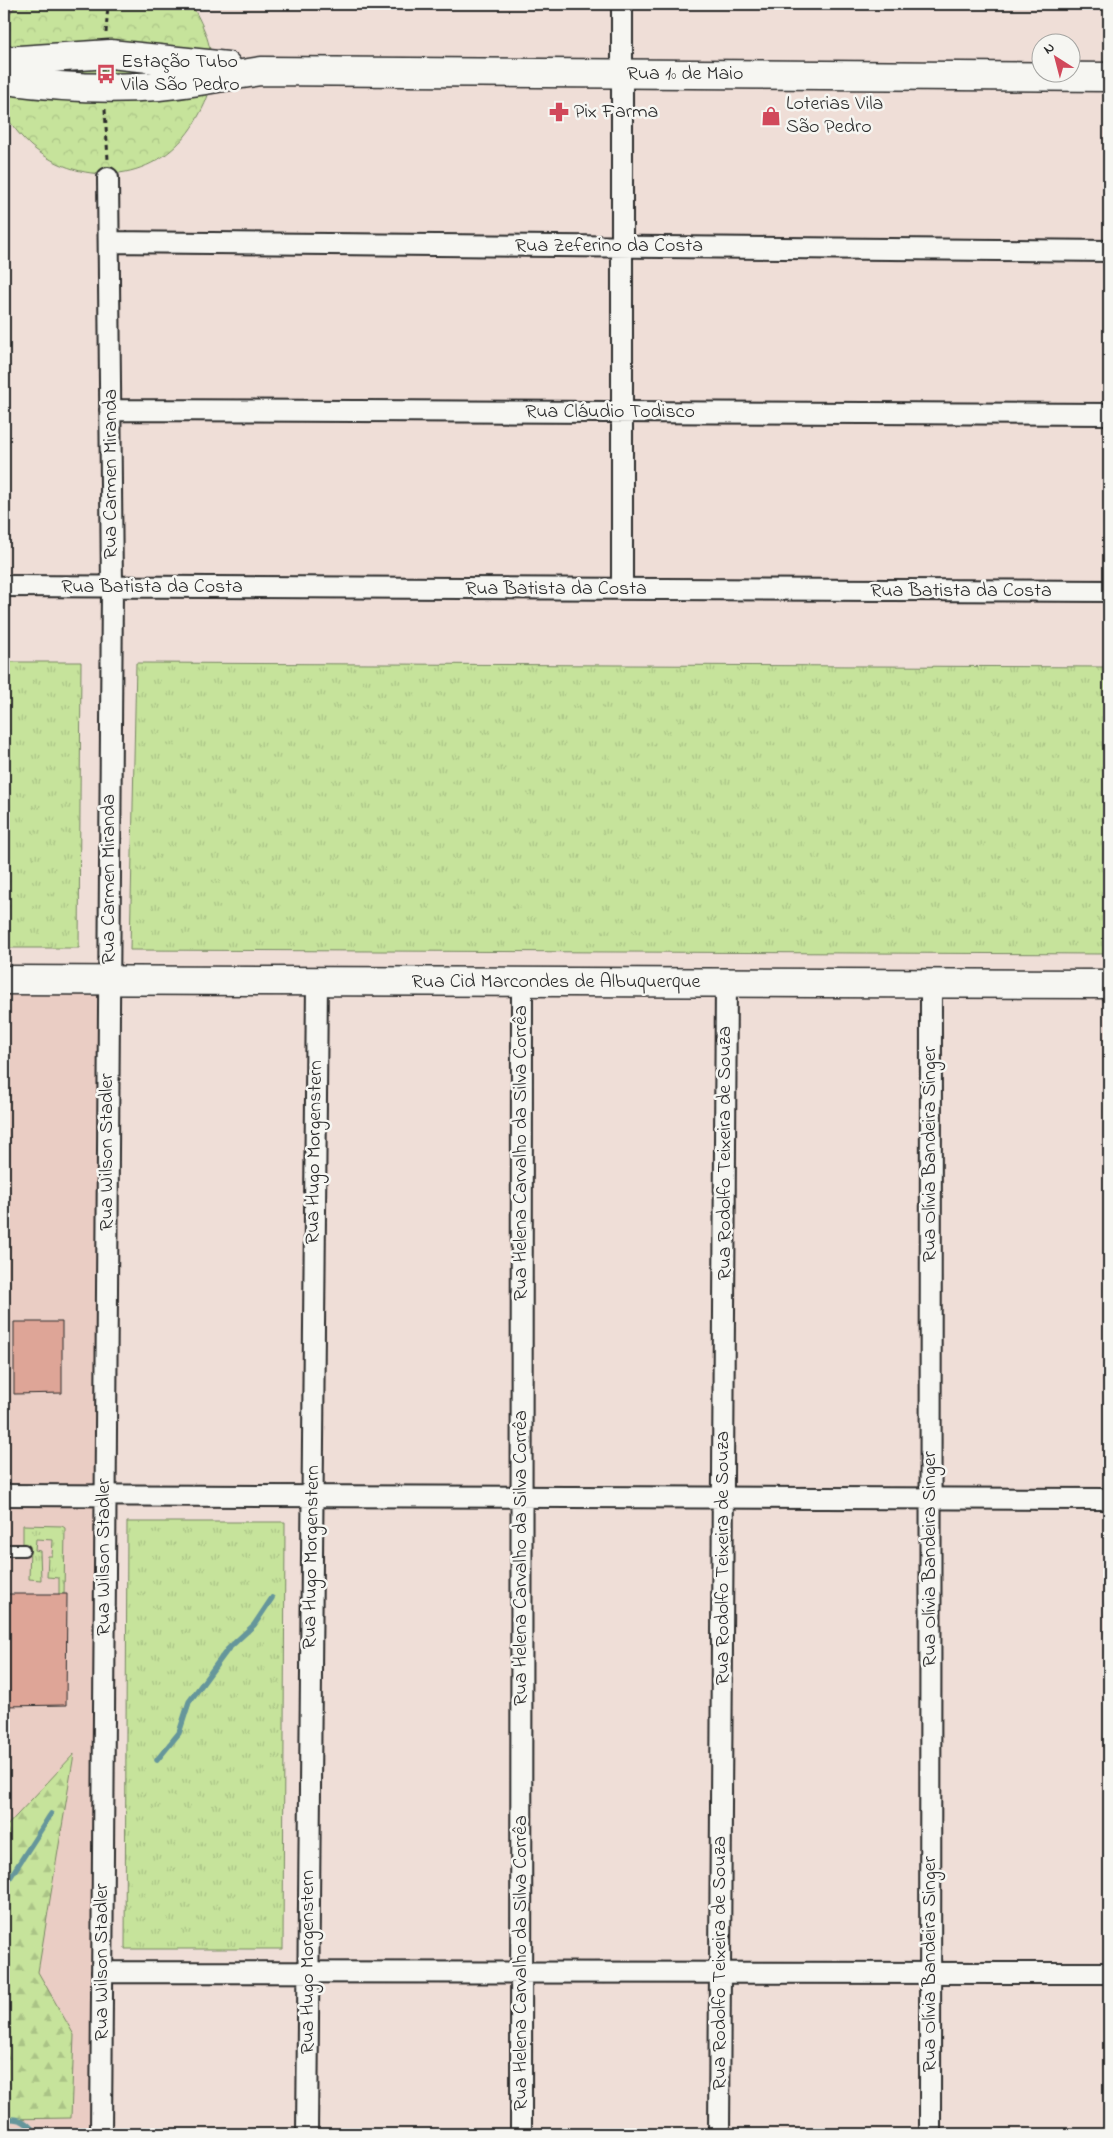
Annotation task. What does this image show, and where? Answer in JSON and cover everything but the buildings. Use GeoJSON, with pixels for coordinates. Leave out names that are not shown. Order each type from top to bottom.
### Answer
{"type":"FeatureCollection","features":[{"type":"Feature","properties":{"kind":"street"},"geometry":{"type":"LineString","coordinates":[[622,4],[622,589]]}},
{"type":"Feature","properties":{"kind":"street","name":"Rua 1º de Maio"},"geometry":{"type":"LineString","coordinates":[[4,61],[110,54],[214,64],[261,71],[1109,77]]}},
{"type":"Feature","properties":{"kind":"street","name":"Rua 1º de Maio"},"geometry":{"type":"LineString","coordinates":[[4,80],[46,86],[108,88],[160,86],[261,71]]}},
{"type":"Feature","properties":{"kind":"street","name":"Rua Carmen Miranda"},"geometry":{"type":"LineString","coordinates":[[108,178],[112,587],[108,980]]}},
{"type":"Feature","properties":{"kind":"street","name":"Rua Zeferino da Costa"},"geometry":{"type":"LineString","coordinates":[[109,242],[1109,251]]}},
{"type":"Feature","properties":{"kind":"street","name":"Rua Cláudio Todisco"},"geometry":{"type":"LineString","coordinates":[[110,410],[1109,414]]}},
{"type":"Feature","properties":{"kind":"street","name":"Rua Batista da Costa"},"geometry":{"type":"LineString","coordinates":[[4,586],[1109,591]]}},
{"type":"Feature","properties":{"kind":"street","name":"Rua Cid Marcondes de Albuquerque"},"geometry":{"type":"LineString","coordinates":[[4,980],[1109,984]]}},
{"type":"Feature","properties":{"kind":"street","name":"Rua Wilson Stadler"},"geometry":{"type":"LineString","coordinates":[[101,2134],[108,980]]}},
{"type":"Feature","properties":{"kind":"street","name":"Rua Hugo Morgenstern"},"geometry":{"type":"LineString","coordinates":[[307,2134],[317,981]]}},
{"type":"Feature","properties":{"kind":"street","name":"Rua Helena Carvalho da Silva Corrêa"},"geometry":{"type":"LineString","coordinates":[[521,2134],[522,982]]}},
{"type":"Feature","properties":{"kind":"street","name":"Rua Rodolfo Teixeira de Souza"},"geometry":{"type":"LineString","coordinates":[[719,2134],[726,982]]}},
{"type":"Feature","properties":{"kind":"street","name":"Rua Olívia Bandeira Singer"},"geometry":{"type":"LineString","coordinates":[[930,983],[930,2134]]}},
{"type":"Feature","properties":{"kind":"street"},"geometry":{"type":"LineString","coordinates":[[4,1495],[1109,1499]]}},
{"type":"Feature","properties":{"kind":"street"},"geometry":{"type":"LineString","coordinates":[[102,1972],[1109,1973]]}},
{"type":"Feature","properties":{"kind":"lane"},"geometry":{"type":"LineString","coordinates":[[4,1550],[24,1550]]}},
{"type":"Feature","properties":{"kind":"path"},"geometry":{"type":"LineString","coordinates":[[105,104],[108,178]]}},
{"type":"Feature","properties":{"kind":"shaded area"},"geometry":{"type":"Polygon","coordinates":[[[4,980],[108,980],[101,2134],[4,2134],[4,980]]]}},
{"type":"Feature","properties":{"kind":"green space"},"geometry":{"type":"Polygon","coordinates":[[[17,4],[191,4],[205,32],[212,62],[212,72],[209,93],[203,108],[180,142],[162,157],[141,168],[119,173],[97,174],[74,169],[52,160],[31,146],[12,124],[3,106],[4,28],[7,18],[17,4]]]}},
{"type":"Feature","properties":{"kind":"green space"},"geometry":{"type":"Polygon","coordinates":[[[4,662],[81,662],[79,948],[4,948],[4,662]]]}},
{"type":"Feature","properties":{"kind":"green space"},"geometry":{"type":"Polygon","coordinates":[[[136,663],[1109,667],[1109,954],[130,950],[136,663]]]}},
{"type":"Feature","properties":{"kind":"green space"},"geometry":{"type":"Polygon","coordinates":[[[127,1522],[285,1522],[283,1949],[125,1949],[127,1522]]]}},
{"type":"Feature","properties":{"kind":"green space"},"geometry":{"type":"Polygon","coordinates":[[[23,1525],[62,1526],[65,1528],[64,1596],[59,1597],[59,1578],[47,1577],[48,1556],[52,1556],[53,1540],[36,1539],[35,1550],[40,1551],[41,1580],[29,1579],[30,1546],[23,1545],[23,1525]]]}},
{"type":"Feature","properties":{"kind":"green space"},"geometry":{"type":"Polygon","coordinates":[[[74,1754],[38,1972],[74,2035],[71,2118],[4,2119],[4,1829],[74,1754]]]}},
{"type":"Feature","properties":{"kind":"waterway"},"geometry":{"type":"LineString","coordinates":[[157,1760],[179,1733],[189,1702],[228,1649],[254,1625],[272,1598]]}},
{"type":"Feature","properties":{"kind":"waterway"},"geometry":{"type":"LineString","coordinates":[[4,1887],[51,1814]]}},
{"type":"Feature","properties":{"kind":"waterway"},"geometry":{"type":"LineString","coordinates":[[4,2118],[22,2121],[31,2128]]}},
{"type":"Feature","properties":{"kind":"place","name":"Estação Tubo Vila São Pedro"},"geometry":{"type":"Point","coordinates":[106,74]}},
{"type":"Feature","properties":{"kind":"place","name":"Pix Farma"},"geometry":{"type":"Point","coordinates":[559,112]}},
{"type":"Feature","properties":{"kind":"place","name":"Loterias Vila São Pedro"},"geometry":{"type":"Point","coordinates":[771,116]}}]}
